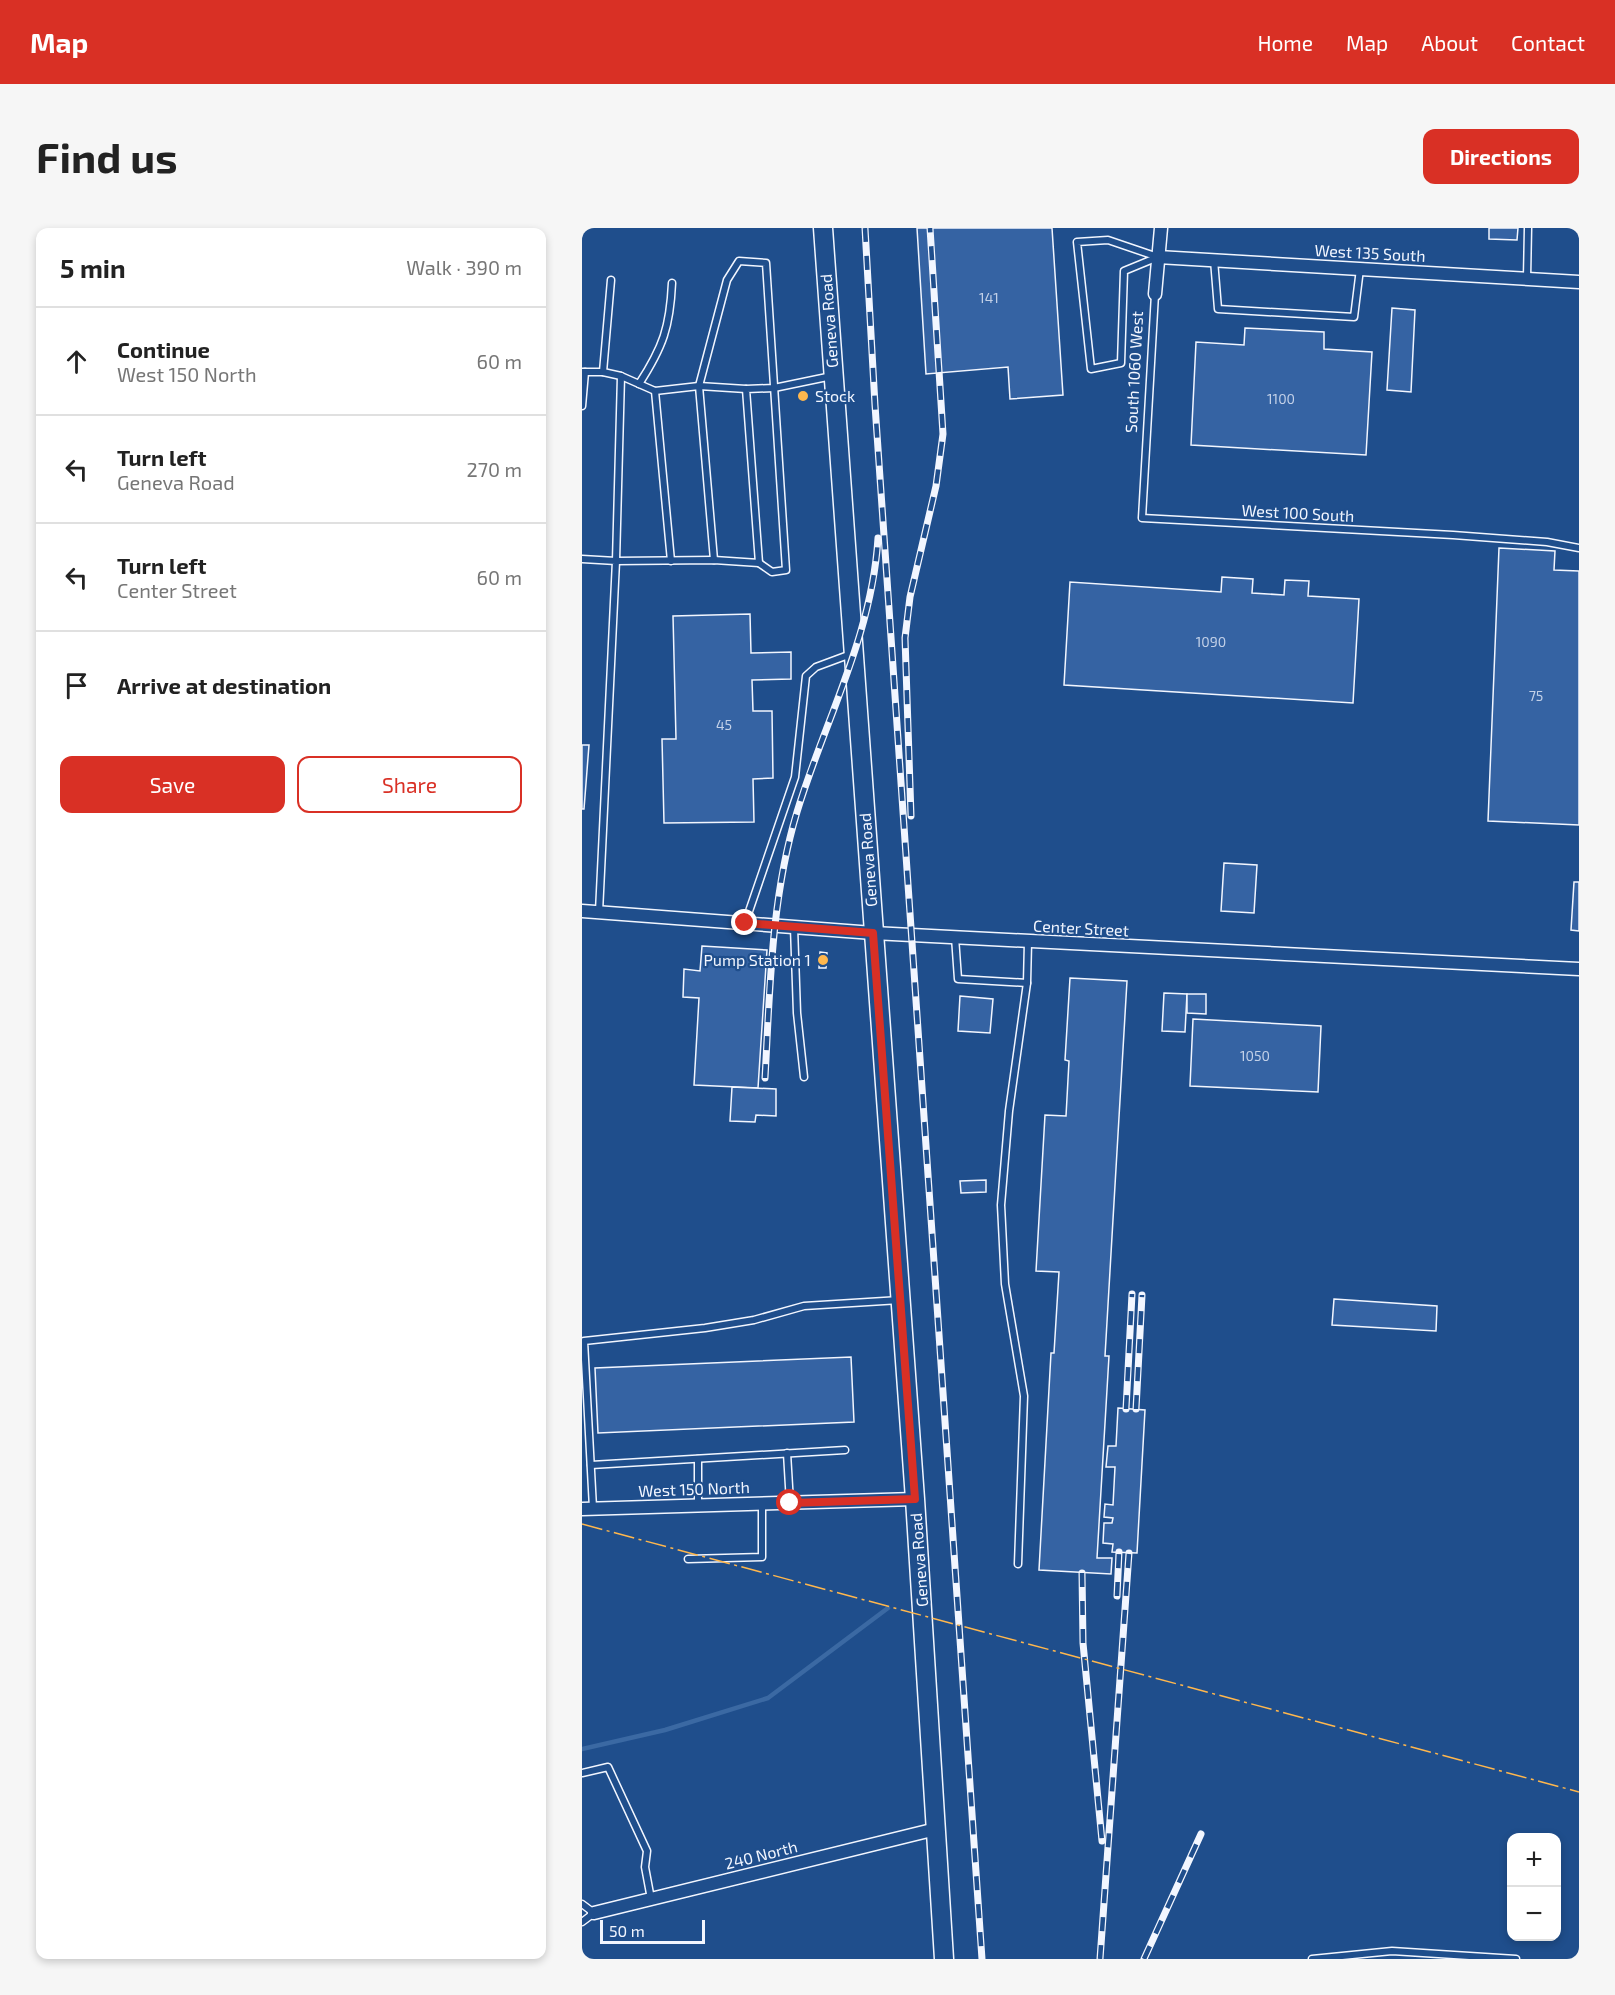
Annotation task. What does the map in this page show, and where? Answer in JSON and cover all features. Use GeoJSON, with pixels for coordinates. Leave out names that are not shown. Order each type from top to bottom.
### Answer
{"type":"FeatureCollection","features":[{"type":"Feature","properties":{"kind":"main road","name":"Geneva Road"},"geometry":{"type":"LineString","coordinates":[[823,228],[852,654],[915,1499],[944,1959]]}},
{"type":"Feature","properties":{"kind":"street","name":"South 1060 West"},"geometry":{"type":"LineString","coordinates":[[1155,294],[1161,228]]}},
{"type":"Feature","properties":{"kind":"street","name":"West 135 South"},"geometry":{"type":"LineString","coordinates":[[1158,257],[1579,282]]}},
{"type":"Feature","properties":{"kind":"street","name":"Center Street"},"geometry":{"type":"LineString","coordinates":[[582,911],[955,938],[1579,969]]}},
{"type":"Feature","properties":{"kind":"street","name":"West 150 North"},"geometry":{"type":"LineString","coordinates":[[588,1509],[915,1499]]}},
{"type":"Feature","properties":{"kind":"street","name":"240 North"},"geometry":{"type":"LineString","coordinates":[[594,1913],[936,1829]]}},
{"type":"Feature","properties":{"kind":"lane"},"geometry":{"type":"LineString","coordinates":[[1527,279],[1528,228]]}},
{"type":"Feature","properties":{"kind":"lane"},"geometry":{"type":"LineString","coordinates":[[1108,240],[1158,257],[1125,271],[1121,363],[1091,369],[1077,242],[1108,240]]}},
{"type":"Feature","properties":{"kind":"lane"},"geometry":{"type":"LineString","coordinates":[[1214,260],[1218,309],[1354,317],[1360,269]]}},
{"type":"Feature","properties":{"kind":"lane"},"geometry":{"type":"LineString","coordinates":[[582,559],[714,560],[759,563],[772,572],[786,570],[766,263],[739,261],[727,280],[699,386],[714,560]]}},
{"type":"Feature","properties":{"kind":"lane"},"geometry":{"type":"LineString","coordinates":[[603,372],[611,280]]}},
{"type":"Feature","properties":{"kind":"lane"},"geometry":{"type":"LineString","coordinates":[[639,384],[661,351],[671,313],[672,283]]}},
{"type":"Feature","properties":{"kind":"lane","name":"South 1060 West"},"geometry":{"type":"LineString","coordinates":[[1142,518],[1155,294]]}},
{"type":"Feature","properties":{"kind":"lane"},"geometry":{"type":"LineString","coordinates":[[582,406],[584,372],[603,372],[621,376],[655,391],[699,386],[774,388],[833,376]]}},
{"type":"Feature","properties":{"kind":"lane"},"geometry":{"type":"LineString","coordinates":[[598,912],[616,561],[621,376]]}},
{"type":"Feature","properties":{"kind":"lane"},"geometry":{"type":"LineString","coordinates":[[746,389],[759,563]]}},
{"type":"Feature","properties":{"kind":"lane"},"geometry":{"type":"LineString","coordinates":[[655,391],[671,561]]}},
{"type":"Feature","properties":{"kind":"lane","name":"West 100 South"},"geometry":{"type":"LineString","coordinates":[[1142,518],[1453,535],[1546,542],[1579,548]]}},
{"type":"Feature","properties":{"kind":"lane"},"geometry":{"type":"LineString","coordinates":[[745,923],[795,777],[806,676],[816,667],[852,654]]}},
{"type":"Feature","properties":{"kind":"lane"},"geometry":{"type":"LineString","coordinates":[[794,927],[797,1013],[804,1077]]}},
{"type":"Feature","properties":{"kind":"lane"},"geometry":{"type":"LineString","coordinates":[[955,938],[958,979],[1027,983]]}},
{"type":"Feature","properties":{"kind":"lane"},"geometry":{"type":"LineString","coordinates":[[1018,1564],[1024,1396],[1005,1284],[1001,1205],[1010,1111],[1027,983],[1028,942]]}},
{"type":"Feature","properties":{"kind":"lane"},"geometry":{"type":"LineString","coordinates":[[588,1509],[591,1465],[584,1341],[705,1328],[754,1320],[804,1306],[900,1300]]}},
{"type":"Feature","properties":{"kind":"lane"},"geometry":{"type":"LineString","coordinates":[[591,1465],[845,1450]]}},
{"type":"Feature","properties":{"kind":"lane"},"geometry":{"type":"LineString","coordinates":[[787,1453],[790,1503]]}},
{"type":"Feature","properties":{"kind":"lane"},"geometry":{"type":"LineString","coordinates":[[698,1459],[698,1505]]}},
{"type":"Feature","properties":{"kind":"lane"},"geometry":{"type":"LineString","coordinates":[[687,1559],[762,1557],[762,1504]]}},
{"type":"Feature","properties":{"kind":"lane"},"geometry":{"type":"LineString","coordinates":[[582,1773],[608,1767],[647,1851],[645,1868],[651,1899]]}},
{"type":"Feature","properties":{"kind":"lane"},"geometry":{"type":"LineString","coordinates":[[582,1904],[594,1913],[582,1922]]}},
{"type":"Feature","properties":{"kind":"lane"},"geometry":{"type":"LineString","coordinates":[[1312,1959],[1392,1951],[1516,1959]]}},
{"type":"Feature","properties":{"kind":"building"},"geometry":{"type":"Polygon","coordinates":[[[917,228],[1052,228],[1063,395],[1010,399],[1008,367],[926,374],[917,228]]]}},
{"type":"Feature","properties":{"kind":"building"},"geometry":{"type":"Polygon","coordinates":[[[1489,228],[1518,228],[1517,240],[1489,239],[1489,228]]]}},
{"type":"Feature","properties":{"kind":"building"},"geometry":{"type":"Polygon","coordinates":[[[1392,308],[1415,310],[1411,392],[1387,390],[1392,308]]]}},
{"type":"Feature","properties":{"kind":"building"},"geometry":{"type":"Polygon","coordinates":[[[1245,328],[1324,332],[1324,349],[1372,352],[1366,455],[1191,445],[1196,342],[1244,345],[1245,328]]]}},
{"type":"Feature","properties":{"kind":"building"},"geometry":{"type":"Polygon","coordinates":[[[1499,548],[1555,551],[1554,570],[1579,571],[1579,825],[1488,821],[1499,548]]]}},
{"type":"Feature","properties":{"kind":"building"},"geometry":{"type":"Polygon","coordinates":[[[1222,577],[1253,579],[1252,593],[1284,595],[1285,580],[1309,581],[1308,596],[1359,599],[1353,703],[1064,685],[1070,582],[1221,592],[1222,577]]]}},
{"type":"Feature","properties":{"kind":"building"},"geometry":{"type":"Polygon","coordinates":[[[750,614],[751,653],[791,652],[791,679],[752,680],[753,711],[772,711],[773,778],[753,779],[754,822],[664,823],[662,739],[676,739],[673,616],[750,614]]]}},
{"type":"Feature","properties":{"kind":"building"},"geometry":{"type":"Polygon","coordinates":[[[582,745],[589,745],[584,809],[582,809],[582,745]]]}},
{"type":"Feature","properties":{"kind":"building"},"geometry":{"type":"Polygon","coordinates":[[[1224,863],[1257,865],[1254,913],[1221,911],[1224,863]]]}},
{"type":"Feature","properties":{"kind":"building"},"geometry":{"type":"Polygon","coordinates":[[[1574,882],[1579,882],[1579,931],[1571,930],[1574,882]]]}},
{"type":"Feature","properties":{"kind":"building"},"geometry":{"type":"Polygon","coordinates":[[[702,946],[767,950],[758,1088],[694,1085],[699,998],[683,997],[684,969],[700,971],[702,946]]]}},
{"type":"Feature","properties":{"kind":"building","name":"Pump Station 1"},"geometry":{"type":"Polygon","coordinates":[[[820,952],[827,953],[826,968],[819,968],[820,952]]]}},
{"type":"Feature","properties":{"kind":"building"},"geometry":{"type":"Polygon","coordinates":[[[1070,978],[1127,981],[1105,1356],[1109,1356],[1097,1558],[1112,1558],[1111,1574],[1039,1570],[1051,1353],[1054,1353],[1059,1272],[1036,1271],[1045,1115],[1066,1116],[1069,1061],[1065,1060],[1070,978]]]}},
{"type":"Feature","properties":{"kind":"building"},"geometry":{"type":"Polygon","coordinates":[[[1164,993],[1187,994],[1185,1032],[1162,1031],[1164,993]]]}},
{"type":"Feature","properties":{"kind":"building"},"geometry":{"type":"Polygon","coordinates":[[[1187,994],[1206,994],[1206,1014],[1187,1013],[1187,994]]]}},
{"type":"Feature","properties":{"kind":"building"},"geometry":{"type":"Polygon","coordinates":[[[960,996],[993,999],[990,1033],[958,1031],[960,996]]]}},
{"type":"Feature","properties":{"kind":"building"},"geometry":{"type":"Polygon","coordinates":[[[1193,1019],[1321,1026],[1318,1092],[1190,1086],[1193,1019]]]}},
{"type":"Feature","properties":{"kind":"building"},"geometry":{"type":"Polygon","coordinates":[[[732,1087],[776,1089],[776,1116],[756,1115],[755,1122],[730,1121],[732,1087]]]}},
{"type":"Feature","properties":{"kind":"building"},"geometry":{"type":"Polygon","coordinates":[[[986,1180],[986,1192],[961,1193],[960,1181],[986,1180]]]}},
{"type":"Feature","properties":{"kind":"building"},"geometry":{"type":"Polygon","coordinates":[[[1334,1299],[1437,1306],[1436,1331],[1332,1325],[1334,1299]]]}},
{"type":"Feature","properties":{"kind":"building"},"geometry":{"type":"Polygon","coordinates":[[[851,1357],[854,1422],[598,1433],[595,1368],[851,1357]]]}},
{"type":"Feature","properties":{"kind":"building"},"geometry":{"type":"Polygon","coordinates":[[[1118,1408],[1145,1410],[1137,1553],[1112,1552],[1113,1544],[1103,1543],[1104,1523],[1112,1523],[1113,1518],[1104,1517],[1105,1504],[1113,1505],[1115,1467],[1106,1467],[1108,1446],[1116,1446],[1118,1408]]]}},
{"type":"Feature","properties":{"kind":"waterway"},"geometry":{"type":"LineString","coordinates":[[582,1749],[665,1730],[768,1698],[888,1608]]}},
{"type":"Feature","properties":{"kind":"railway"},"geometry":{"type":"LineString","coordinates":[[865,228],[875,405],[982,1959]]}},
{"type":"Feature","properties":{"kind":"railway"},"geometry":{"type":"LineString","coordinates":[[911,816],[905,638],[910,597],[936,486],[943,434],[930,228]]}},
{"type":"Feature","properties":{"kind":"railway"},"geometry":{"type":"LineString","coordinates":[[765,1078],[773,944],[788,844],[808,778],[857,644],[874,574],[878,538]]}},
{"type":"Feature","properties":{"kind":"railway"},"geometry":{"type":"LineString","coordinates":[[1126,1409],[1132,1294]]}},
{"type":"Feature","properties":{"kind":"railway"},"geometry":{"type":"LineString","coordinates":[[1136,1409],[1142,1295]]}},
{"type":"Feature","properties":{"kind":"railway"},"geometry":{"type":"LineString","coordinates":[[1117,1596],[1119,1552]]}},
{"type":"Feature","properties":{"kind":"railway"},"geometry":{"type":"LineString","coordinates":[[1100,1959],[1129,1553]]}},
{"type":"Feature","properties":{"kind":"railway"},"geometry":{"type":"LineString","coordinates":[[1082,1573],[1083,1643],[1102,1841]]}},
{"type":"Feature","properties":{"kind":"railway"},"geometry":{"type":"LineString","coordinates":[[1144,1959],[1201,1834]]}},
{"type":"Feature","properties":{"kind":"power"},"geometry":{"type":"LineString","coordinates":[[582,1524],[1579,1792]]}},
{"type":"Feature","properties":{"kind":"place","name":"Stock"},"geometry":{"type":"Point","coordinates":[803,396]}},
{"type":"Feature","properties":{"kind":"place","name":"Pump Station 1"},"geometry":{"type":"Point","coordinates":[823,960]}},
{"type":"Feature","properties":{"kind":"route"},"geometry":{"type":"LineString","coordinates":[[745,923],[873,933],[915,1499],[790,1503]]}}]}
